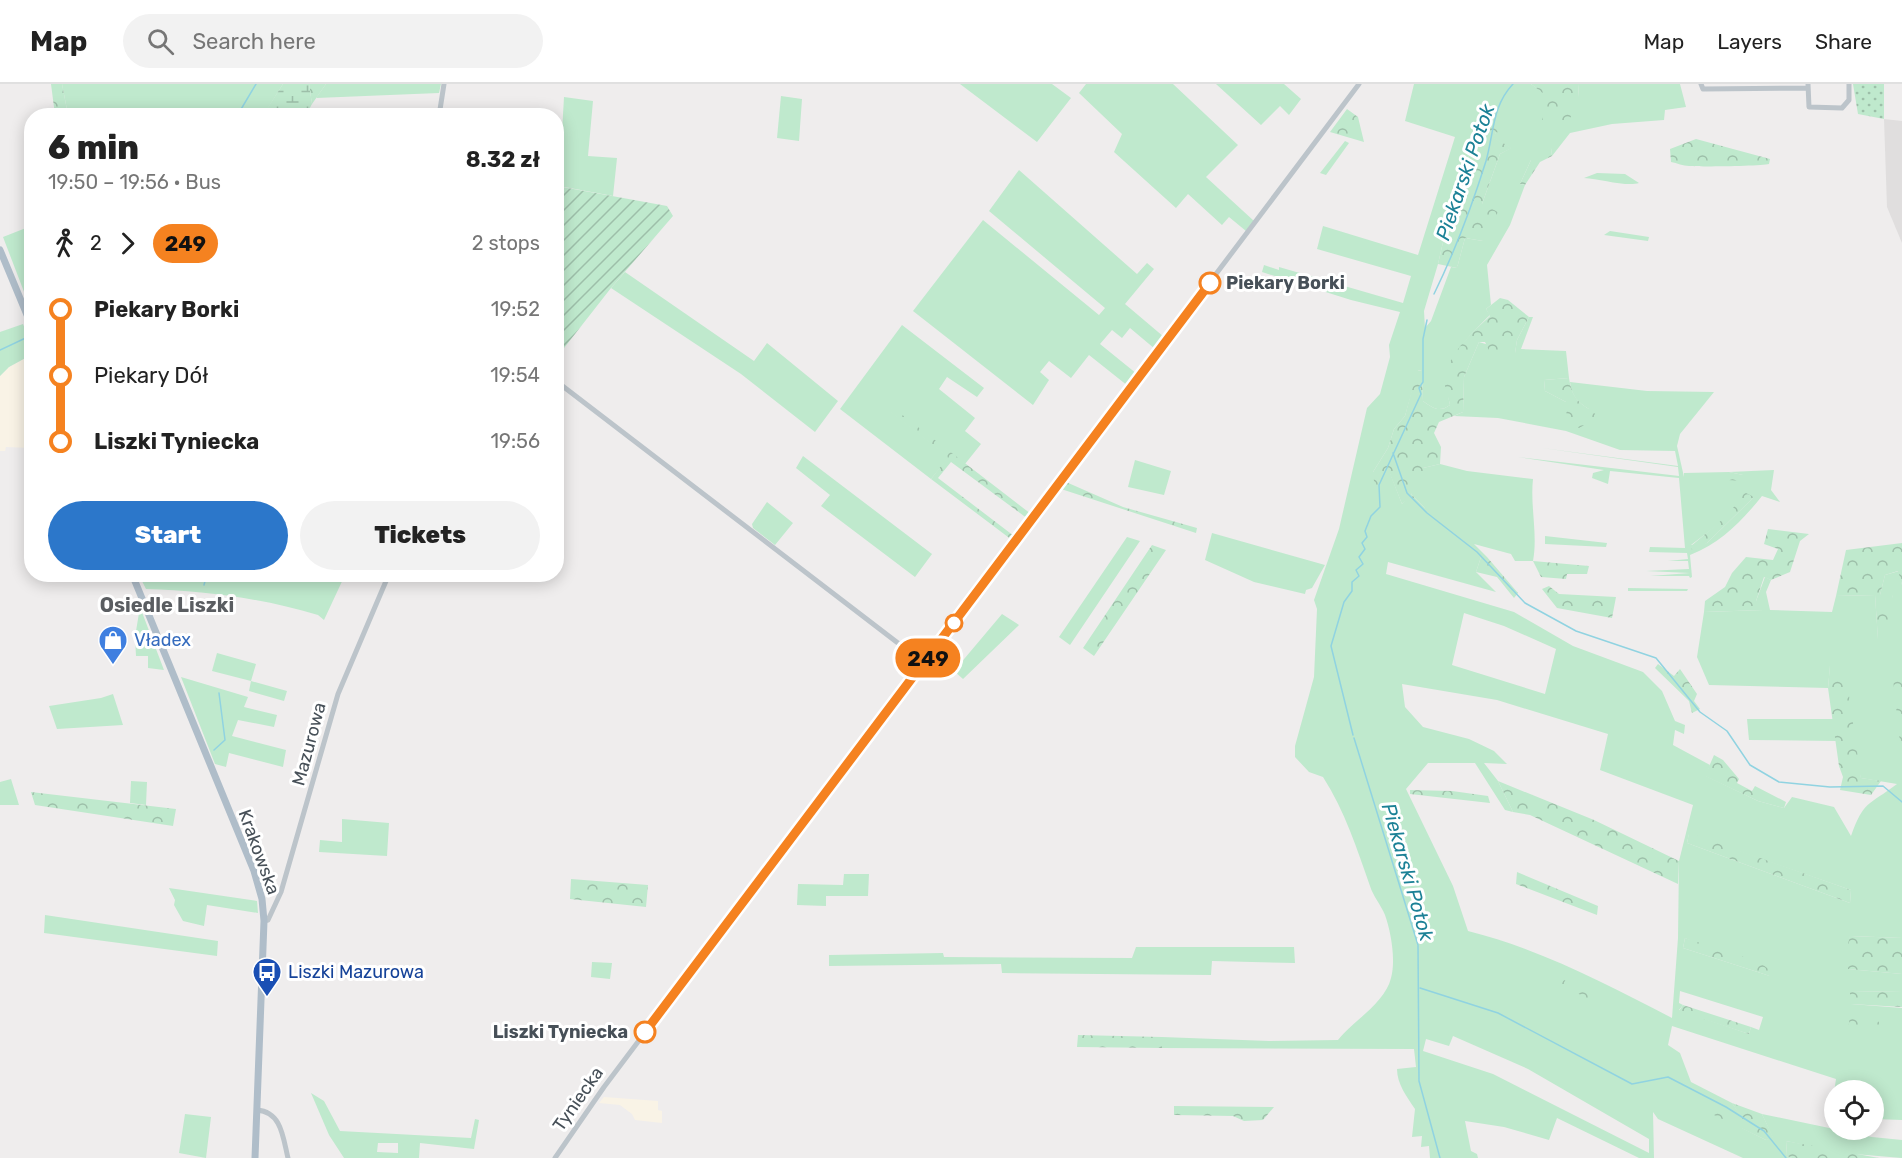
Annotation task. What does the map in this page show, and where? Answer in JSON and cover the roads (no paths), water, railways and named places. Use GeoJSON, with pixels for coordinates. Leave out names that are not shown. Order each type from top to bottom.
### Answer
{"type":"FeatureCollection","features":[{"type":"Feature","properties":{"kind":"main road"},"geometry":{"type":"LineString","coordinates":[[0,250],[24,309]]}},
{"type":"Feature","properties":{"kind":"main road","name":"Krakowska"},"geometry":{"type":"LineString","coordinates":[[135,582],[254,871],[262,899],[264,921],[255,1158]]}},
{"type":"Feature","properties":{"kind":"street"},"geometry":{"type":"LineString","coordinates":[[440,108],[444,84]]}},
{"type":"Feature","properties":{"kind":"street","name":"Tyniecka"},"geometry":{"type":"LineString","coordinates":[[555,1158],[604,1087],[1359,84]]}},
{"type":"Feature","properties":{"kind":"street"},"geometry":{"type":"LineString","coordinates":[[1701,84],[1703,89],[1808,86],[1809,107],[1842,108],[1849,100],[1849,84]]}},
{"type":"Feature","properties":{"kind":"street"},"geometry":{"type":"LineString","coordinates":[[564,387],[924,663]]}},
{"type":"Feature","properties":{"kind":"street","name":"Mazurowa"},"geometry":{"type":"LineString","coordinates":[[264,921],[268,921],[273,914],[281,892],[338,694],[386,582]]}},
{"type":"Feature","properties":{"kind":"street"},"geometry":{"type":"LineString","coordinates":[[257,1110],[269,1113],[279,1124],[288,1158]]}},
{"type":"Feature","properties":{"kind":"waterway"},"geometry":{"type":"LineString","coordinates":[[242,108],[256,84]]}},
{"type":"Feature","properties":{"kind":"waterway","name":"Piekarski Potok"},"geometry":{"type":"LineString","coordinates":[[1434,294],[1475,195],[1486,161],[1497,111],[1506,92],[1513,84]]}},
{"type":"Feature","properties":{"kind":"waterway","name":"Piekarski Potok"},"geometry":{"type":"LineString","coordinates":[[1353,735],[1331,646],[1344,602],[1352,591],[1352,582],[1359,576],[1356,570],[1363,564],[1359,557],[1365,549],[1362,543],[1367,537],[1365,531],[1371,516],[1380,507],[1379,485],[1421,394],[1419,388],[1423,382],[1423,339],[1427,320]]}},
{"type":"Feature","properties":{"kind":"waterway"},"geometry":{"type":"LineString","coordinates":[[0,350],[24,339]]}},
{"type":"Feature","properties":{"kind":"waterway"},"geometry":{"type":"LineString","coordinates":[[1393,453],[1407,493],[1427,513],[1477,552],[1525,603],[1576,631],[1656,658],[1700,712],[1727,731],[1750,765],[1779,782],[1830,787],[1883,786],[1902,802]]}},
{"type":"Feature","properties":{"kind":"waterway"},"geometry":{"type":"LineString","coordinates":[[214,750],[225,740],[219,693]]}},
{"type":"Feature","properties":{"kind":"waterway","name":"Piekarski Potok"},"geometry":{"type":"LineString","coordinates":[[1354,738],[1418,945],[1419,1081],[1440,1158]]}},
{"type":"Feature","properties":{"kind":"waterway"},"geometry":{"type":"LineString","coordinates":[[1420,988],[1498,1013],[1632,1084],[1668,1077],[1726,1107],[1764,1131],[1786,1158]]}},
{"type":"Feature","properties":{"kind":"place","name":"Piekary Borki"},"geometry":{"type":"Point","coordinates":[1210,283]}},
{"type":"Feature","properties":{"kind":"place","name":"Vładex"},"geometry":{"type":"Point","coordinates":[113,666]}},
{"type":"Feature","properties":{"kind":"place","name":"Liszki Mazurowa"},"geometry":{"type":"Point","coordinates":[267,998]}},
{"type":"Feature","properties":{"kind":"place","name":"Liszki Tyniecka"},"geometry":{"type":"Point","coordinates":[645,1032]}},
{"type":"Feature","properties":{"kind":"district","name":"Osiedle Liszki"},"geometry":{"type":"Point","coordinates":[167,605]}}]}
